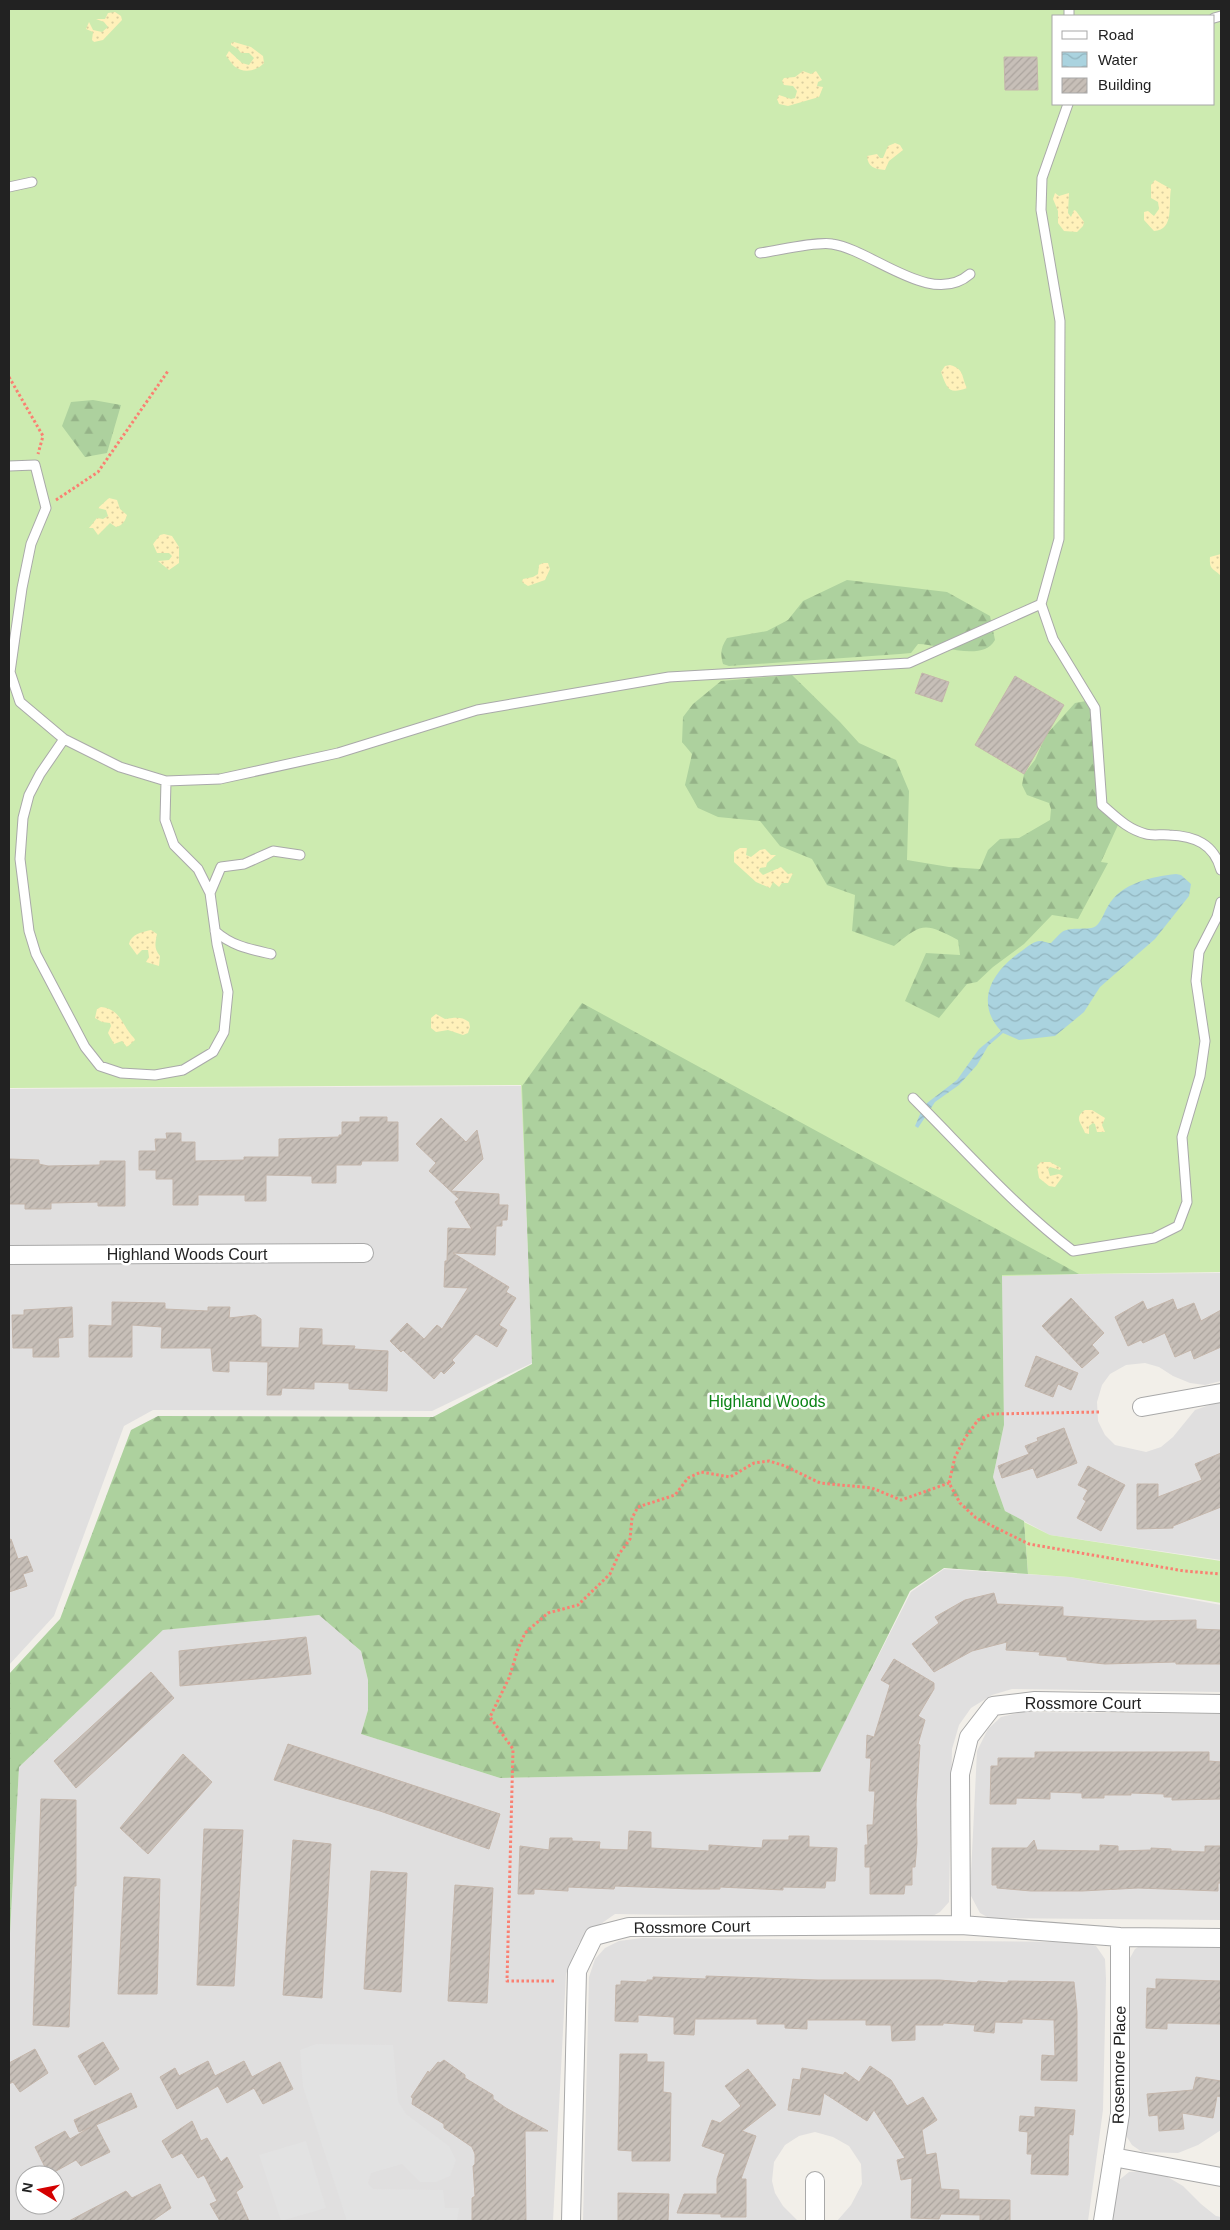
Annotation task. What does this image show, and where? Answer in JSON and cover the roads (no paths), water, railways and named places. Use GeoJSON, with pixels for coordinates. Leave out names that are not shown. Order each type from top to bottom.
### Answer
{"type":"FeatureCollection","features":[{"type":"Feature","properties":{"kind":"street","name":"Highland Woods Court"},"geometry":{"type":"LineString","coordinates":[[9,1254],[364,1253]]}},
{"type":"Feature","properties":{"kind":"street"},"geometry":{"type":"LineString","coordinates":[[1142,1407],[1221,1393]]}},
{"type":"Feature","properties":{"kind":"street","name":"Rossmore Court"},"geometry":{"type":"LineString","coordinates":[[960,1925],[960,1774],[969,1737],[993,1706],[1035,1701],[1221,1704]]}},
{"type":"Feature","properties":{"kind":"street","name":"Rossmore Court"},"geometry":{"type":"LineString","coordinates":[[571,2221],[577,1971],[594,1936],[629,1927],[960,1925],[1120,1937],[1221,1938]]}},
{"type":"Feature","properties":{"kind":"street","name":"Rosemore Place"},"geometry":{"type":"LineString","coordinates":[[1103,2221],[1120,2114],[1120,1937]]}},
{"type":"Feature","properties":{"kind":"street"},"geometry":{"type":"LineString","coordinates":[[1113,2157],[1221,2177]]}},
{"type":"Feature","properties":{"kind":"street"},"geometry":{"type":"LineString","coordinates":[[815,2181],[816,2221]]}},
{"type":"Feature","properties":{"kind":"lane"},"geometry":{"type":"LineString","coordinates":[[1068,105],[1042,178],[1041,210],[1060,321],[1059,540],[1041,604],[1053,639],[1095,708],[1102,805],[1128,828],[1148,835],[1170,834],[1191,837],[1208,845],[1218,858],[1221,870]]}},
{"type":"Feature","properties":{"kind":"lane"},"geometry":{"type":"LineString","coordinates":[[9,187],[32,182]]}},
{"type":"Feature","properties":{"kind":"lane"},"geometry":{"type":"LineString","coordinates":[[760,253],[830,243],[848,247],[889,268],[933,284],[960,283],[970,274]]}},
{"type":"Feature","properties":{"kind":"lane"},"geometry":{"type":"LineString","coordinates":[[9,466],[34,465],[46,508],[31,544],[22,588],[10,672],[20,702],[64,739],[120,766],[166,781],[220,779],[338,753],[477,710],[670,677],[908,663],[1041,604]]}},
{"type":"Feature","properties":{"kind":"lane"},"geometry":{"type":"LineString","coordinates":[[64,739],[40,774],[29,795],[22,824],[20,859],[29,931],[36,954],[86,1047],[100,1066],[121,1073],[154,1076],[183,1070],[213,1052],[224,1032],[228,992],[215,931],[210,893],[198,869],[174,845],[165,820],[166,781]]}},
{"type":"Feature","properties":{"kind":"lane"},"geometry":{"type":"LineString","coordinates":[[210,893],[221,867],[244,864],[273,851],[300,855]]}},
{"type":"Feature","properties":{"kind":"lane"},"geometry":{"type":"LineString","coordinates":[[913,1098],[1052,1236],[1073,1251],[1154,1238],[1178,1226],[1187,1202],[1182,1137],[1200,1076],[1205,1041],[1196,981],[1199,952],[1217,917],[1221,902]]}},
{"type":"Feature","properties":{"kind":"lane"},"geometry":{"type":"LineString","coordinates":[[215,931],[227,941],[240,947],[270,954]]}},
{"type":"Feature","properties":{"kind":"water"},"geometry":{"type":"Polygon","coordinates":[[[1176,874],[1181,875],[1191,884],[1189,896],[1155,939],[1100,987],[1084,1012],[1055,1036],[1019,1040],[1003,1033],[988,1046],[977,1065],[959,1085],[935,1102],[918,1128],[915,1126],[927,1103],[957,1080],[979,1049],[1001,1031],[993,1020],[988,997],[991,986],[1003,966],[1035,942],[1051,943],[1066,930],[1096,926],[1114,898],[1137,882],[1176,874]]]}},
{"type":"Feature","properties":{"kind":"park label","name":"Highland Woods"},"geometry":{"type":"Point","coordinates":[767,1401]}}]}
